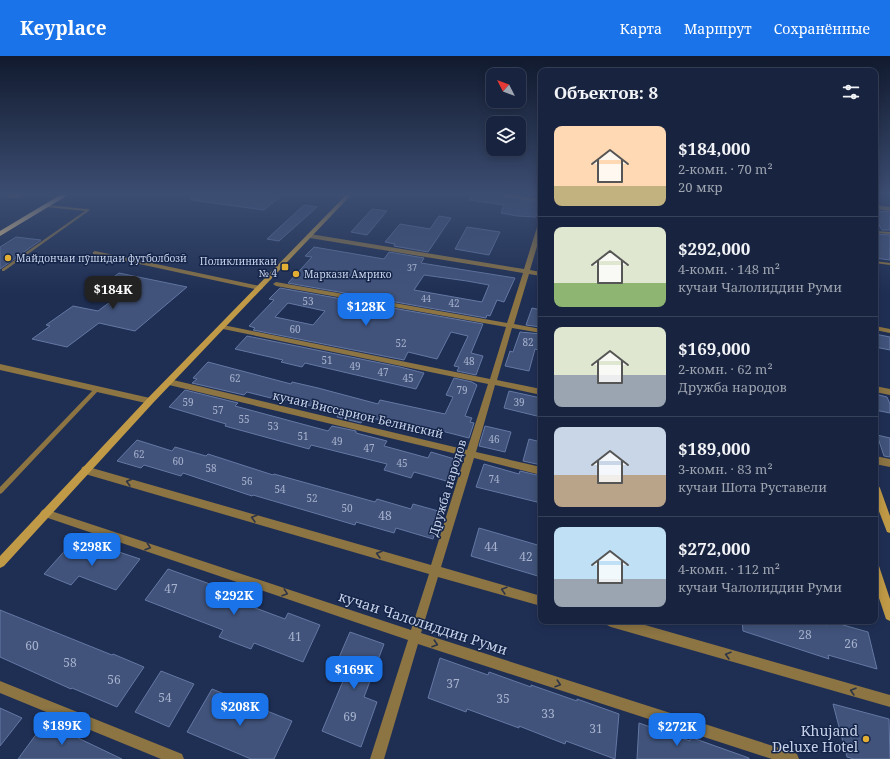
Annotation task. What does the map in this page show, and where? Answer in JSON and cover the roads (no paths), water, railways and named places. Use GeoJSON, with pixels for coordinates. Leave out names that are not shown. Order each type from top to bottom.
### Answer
{"type":"FeatureCollection","features":[{"type":"Feature","properties":{"kind":"highway"},"geometry":{"type":"LineString","coordinates":[[0,234],[10,228]]}},
{"type":"Feature","properties":{"kind":"main road"},"geometry":{"type":"LineString","coordinates":[[0,563],[45,513],[223,327],[257,287],[318,228]]}},
{"type":"Feature","properties":{"kind":"main road"},"geometry":{"type":"LineString","coordinates":[[878,496],[890,529]]}},
{"type":"Feature","properties":{"kind":"main road"},"geometry":{"type":"LineString","coordinates":[[878,579],[890,615]]}},
{"type":"Feature","properties":{"kind":"street","name":"Дружба народов"},"geometry":{"type":"LineString","coordinates":[[377,759],[538,235]]}},
{"type":"Feature","properties":{"kind":"street"},"geometry":{"type":"LineString","coordinates":[[310,236],[538,274]]}},
{"type":"Feature","properties":{"kind":"street"},"geometry":{"type":"LineString","coordinates":[[95,253],[257,287]]}},
{"type":"Feature","properties":{"kind":"street"},"geometry":{"type":"LineString","coordinates":[[276,284],[538,330]]}},
{"type":"Feature","properties":{"kind":"street"},"geometry":{"type":"LineString","coordinates":[[223,327],[538,391]]}},
{"type":"Feature","properties":{"kind":"street"},"geometry":{"type":"LineString","coordinates":[[878,329],[890,331]]}},
{"type":"Feature","properties":{"kind":"street"},"geometry":{"type":"LineString","coordinates":[[0,367],[150,402]]}},
{"type":"Feature","properties":{"kind":"street","name":"кучаи Виссарион Белинский"},"geometry":{"type":"LineString","coordinates":[[169,382],[538,470]]}},
{"type":"Feature","properties":{"kind":"street"},"geometry":{"type":"LineString","coordinates":[[878,390],[890,392]]}},
{"type":"Feature","properties":{"kind":"street"},"geometry":{"type":"LineString","coordinates":[[878,461],[890,463]]}},
{"type":"Feature","properties":{"kind":"street"},"geometry":{"type":"LineString","coordinates":[[86,470],[538,600]]}},
{"type":"Feature","properties":{"kind":"street","name":"кучаи Чалолиддин Руми"},"geometry":{"type":"LineString","coordinates":[[45,513],[414,637],[792,759]]}},
{"type":"Feature","properties":{"kind":"street"},"geometry":{"type":"LineString","coordinates":[[621,624],[890,701]]}},
{"type":"Feature","properties":{"kind":"street"},"geometry":{"type":"LineString","coordinates":[[0,687],[177,759]]}},
{"type":"Feature","properties":{"kind":"lane"},"geometry":{"type":"LineString","coordinates":[[3,270],[63,228]]}},
{"type":"Feature","properties":{"kind":"lane"},"geometry":{"type":"LineString","coordinates":[[878,232],[890,233]]}},
{"type":"Feature","properties":{"kind":"lane"},"geometry":{"type":"LineString","coordinates":[[878,262],[890,264]]}},
{"type":"Feature","properties":{"kind":"lane"},"geometry":{"type":"LineString","coordinates":[[0,491],[96,390]]}},
{"type":"Feature","properties":{"kind":"place","name":"Майдончаи пӯшидаи футболбозӣ"},"geometry":{"type":"Point","coordinates":[8,258]}},
{"type":"Feature","properties":{"kind":"place","name":"Поликлиникаи № 4"},"geometry":{"type":"Point","coordinates":[285,267]}},
{"type":"Feature","properties":{"kind":"place","name":"Маркази Амрико"},"geometry":{"type":"Point","coordinates":[296,274]}},
{"type":"Feature","properties":{"kind":"place","name":"Khujand Deluxe Hotel"},"geometry":{"type":"Point","coordinates":[866,739]}}]}
